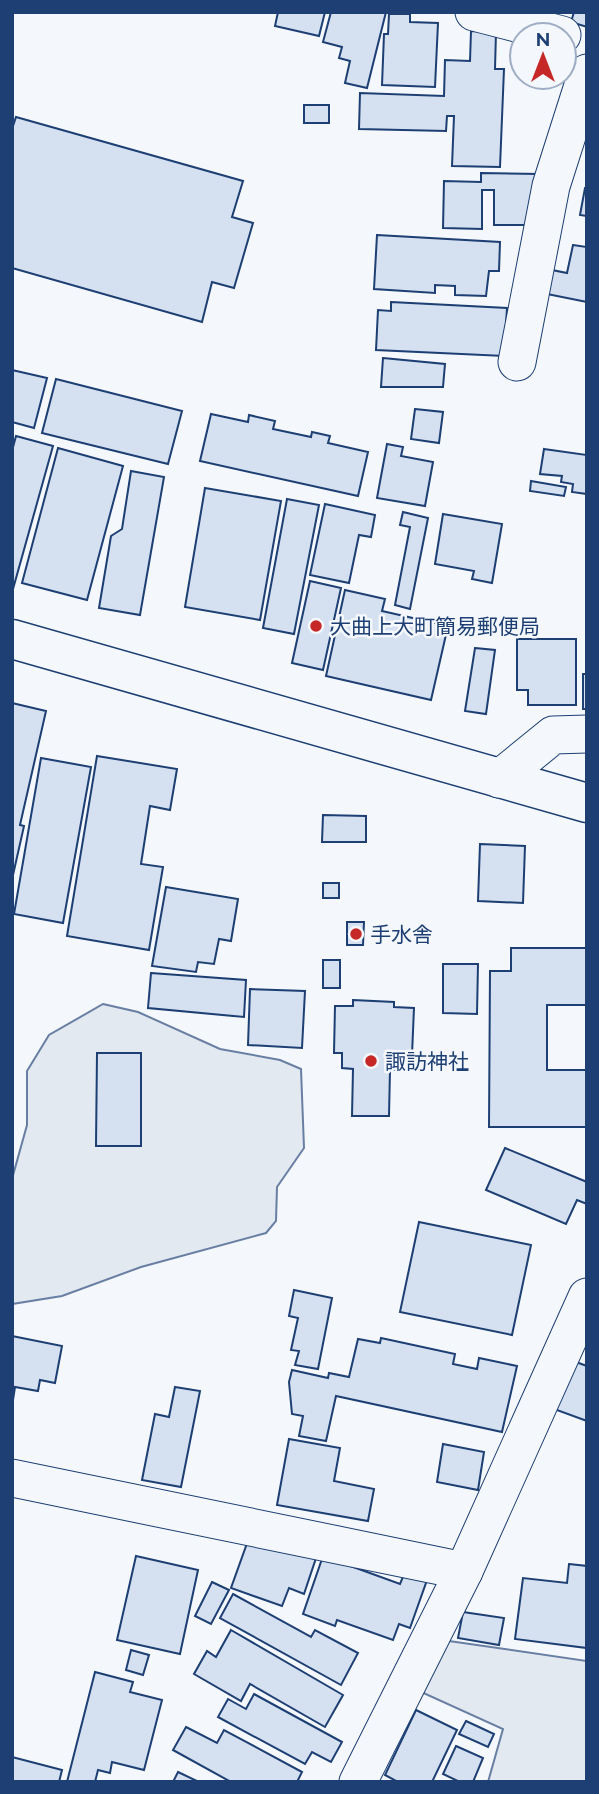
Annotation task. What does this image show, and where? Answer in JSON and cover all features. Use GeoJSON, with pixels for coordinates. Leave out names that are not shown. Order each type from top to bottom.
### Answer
{"type":"FeatureCollection","features":[{"type":"Feature","properties":{"kind":"street"},"geometry":{"type":"LineString","coordinates":[[474,12],[509,21]]}},
{"type":"Feature","properties":{"kind":"street"},"geometry":{"type":"LineString","coordinates":[[517,362],[551,186],[587,73]]}},
{"type":"Feature","properties":{"kind":"street"},"geometry":{"type":"LineString","coordinates":[[12,639],[587,803]]}},
{"type":"Feature","properties":{"kind":"street"},"geometry":{"type":"LineString","coordinates":[[499,779],[553,735],[587,734]]}},
{"type":"Feature","properties":{"kind":"street"},"geometry":{"type":"LineString","coordinates":[[358,1782],[464,1571],[587,1297]]}},
{"type":"Feature","properties":{"kind":"street"},"geometry":{"type":"LineString","coordinates":[[12,1478],[464,1571]]}},
{"type":"Feature","properties":{"kind":"shaded area"},"geometry":{"type":"Polygon","coordinates":[[[103,1004],[138,1012],[220,1049],[280,1060],[301,1069],[304,1148],[277,1187],[276,1221],[266,1233],[141,1267],[62,1296],[12,1304],[12,1179],[27,1125],[27,1071],[49,1035],[103,1004]]]}},
{"type":"Feature","properties":{"kind":"shaded area"},"geometry":{"type":"Polygon","coordinates":[[[442,1640],[587,1661],[587,1782],[488,1782],[503,1729],[419,1691],[442,1640]]]}},
{"type":"Feature","properties":{"kind":"building"},"geometry":{"type":"Polygon","coordinates":[[[278,12],[325,12],[319,36],[275,26],[278,12]]]}},
{"type":"Feature","properties":{"kind":"building"},"geometry":{"type":"Polygon","coordinates":[[[331,12],[386,12],[367,88],[345,83],[350,61],[339,58],[342,47],[323,42],[331,12]]]}},
{"type":"Feature","properties":{"kind":"building"},"geometry":{"type":"Polygon","coordinates":[[[574,12],[587,12],[587,27],[578,24],[578,21],[571,21],[574,12]]]}},
{"type":"Feature","properties":{"kind":"building"},"geometry":{"type":"Polygon","coordinates":[[[389,14],[410,14],[410,22],[438,23],[435,87],[382,85],[384,34],[388,34],[389,14]]]}},
{"type":"Feature","properties":{"kind":"building"},"geometry":{"type":"Polygon","coordinates":[[[471,31],[496,32],[495,69],[504,69],[500,167],[452,166],[454,116],[447,116],[446,131],[359,129],[360,93],[444,96],[445,60],[470,61],[471,31]]]}},
{"type":"Feature","properties":{"kind":"building"},"geometry":{"type":"Polygon","coordinates":[[[304,105],[329,105],[329,123],[304,123],[304,105]]]}},
{"type":"Feature","properties":{"kind":"building"},"geometry":{"type":"Polygon","coordinates":[[[16,117],[243,181],[232,217],[253,223],[234,288],[212,282],[202,322],[12,268],[12,129],[16,117]]]}},
{"type":"Feature","properties":{"kind":"building"},"geometry":{"type":"Polygon","coordinates":[[[481,173],[539,174],[534,225],[494,225],[494,190],[482,190],[482,229],[443,228],[444,181],[481,182],[481,173]]]}},
{"type":"Feature","properties":{"kind":"building"},"geometry":{"type":"Polygon","coordinates":[[[587,188],[587,216],[580,215],[587,188]]]}},
{"type":"Feature","properties":{"kind":"building"},"geometry":{"type":"Polygon","coordinates":[[[377,235],[500,242],[499,271],[489,271],[486,296],[455,295],[455,286],[435,285],[435,293],[374,289],[377,235]]]}},
{"type":"Feature","properties":{"kind":"building"},"geometry":{"type":"Polygon","coordinates":[[[573,245],[587,247],[587,302],[542,293],[547,269],[567,273],[573,245]]]}},
{"type":"Feature","properties":{"kind":"building"},"geometry":{"type":"Polygon","coordinates":[[[391,302],[507,308],[504,356],[376,350],[378,310],[391,311],[391,302]]]}},
{"type":"Feature","properties":{"kind":"building"},"geometry":{"type":"Polygon","coordinates":[[[383,358],[445,364],[443,387],[381,387],[383,358]]]}},
{"type":"Feature","properties":{"kind":"building"},"geometry":{"type":"Polygon","coordinates":[[[12,370],[47,378],[34,428],[12,422],[12,370]]]}},
{"type":"Feature","properties":{"kind":"building"},"geometry":{"type":"Polygon","coordinates":[[[56,379],[182,411],[168,464],[42,433],[56,379]]]}},
{"type":"Feature","properties":{"kind":"building"},"geometry":{"type":"Polygon","coordinates":[[[415,409],[443,412],[439,443],[411,439],[415,409]]]}},
{"type":"Feature","properties":{"kind":"building"},"geometry":{"type":"Polygon","coordinates":[[[211,414],[248,422],[249,415],[275,421],[273,429],[311,437],[312,432],[330,436],[328,443],[368,452],[358,496],[200,461],[211,414]]]}},
{"type":"Feature","properties":{"kind":"building"},"geometry":{"type":"Polygon","coordinates":[[[16,436],[53,446],[13,589],[12,451],[16,436]]]}},
{"type":"Feature","properties":{"kind":"building"},"geometry":{"type":"Polygon","coordinates":[[[387,444],[403,447],[401,456],[433,462],[425,506],[377,498],[387,444]]]}},
{"type":"Feature","properties":{"kind":"building"},"geometry":{"type":"Polygon","coordinates":[[[58,448],[123,466],[87,600],[22,583],[58,448]]]}},
{"type":"Feature","properties":{"kind":"building"},"geometry":{"type":"Polygon","coordinates":[[[544,449],[587,455],[587,494],[572,492],[573,484],[561,482],[562,476],[540,474],[544,449]]]}},
{"type":"Feature","properties":{"kind":"building"},"geometry":{"type":"Polygon","coordinates":[[[131,471],[164,477],[140,615],[99,608],[111,536],[122,529],[131,471]]]}},
{"type":"Feature","properties":{"kind":"building"},"geometry":{"type":"Polygon","coordinates":[[[531,481],[566,487],[564,496],[530,491],[531,481]]]}},
{"type":"Feature","properties":{"kind":"building"},"geometry":{"type":"Polygon","coordinates":[[[205,488],[281,501],[260,620],[185,607],[205,488]]]}},
{"type":"Feature","properties":{"kind":"building"},"geometry":{"type":"Polygon","coordinates":[[[287,499],[319,505],[294,634],[263,628],[287,499]]]}},
{"type":"Feature","properties":{"kind":"building"},"geometry":{"type":"Polygon","coordinates":[[[325,504],[375,515],[371,537],[359,535],[349,583],[310,575],[325,504]]]}},
{"type":"Feature","properties":{"kind":"building"},"geometry":{"type":"Polygon","coordinates":[[[403,512],[428,518],[410,609],[395,605],[410,527],[400,525],[403,512]]]}},
{"type":"Feature","properties":{"kind":"building"},"geometry":{"type":"Polygon","coordinates":[[[443,514],[502,524],[492,583],[472,579],[474,571],[435,564],[443,514]]]}},
{"type":"Feature","properties":{"kind":"building"},"geometry":{"type":"Polygon","coordinates":[[[310,581],[341,588],[323,670],[292,663],[310,581]]]}},
{"type":"Feature","properties":{"kind":"building"},"geometry":{"type":"Polygon","coordinates":[[[345,590],[385,599],[382,611],[448,626],[431,700],[326,676],[345,590]]]}},
{"type":"Feature","properties":{"kind":"building"},"geometry":{"type":"Polygon","coordinates":[[[517,639],[576,639],[576,705],[528,705],[528,690],[517,690],[517,639]]]}},
{"type":"Feature","properties":{"kind":"building"},"geometry":{"type":"Polygon","coordinates":[[[475,648],[495,650],[486,714],[465,711],[475,648]]]}},
{"type":"Feature","properties":{"kind":"building"},"geometry":{"type":"Polygon","coordinates":[[[583,674],[587,674],[587,709],[583,709],[583,674]]]}},
{"type":"Feature","properties":{"kind":"building"},"geometry":{"type":"Polygon","coordinates":[[[12,703],[46,711],[20,825],[24,826],[13,875],[12,703]]]}},
{"type":"Feature","properties":{"kind":"building"},"geometry":{"type":"Polygon","coordinates":[[[97,756],[177,769],[170,810],[150,806],[141,864],[163,867],[149,950],[67,936],[97,756]]]}},
{"type":"Feature","properties":{"kind":"building"},"geometry":{"type":"Polygon","coordinates":[[[41,758],[91,767],[63,923],[14,914],[41,758]]]}},
{"type":"Feature","properties":{"kind":"building"},"geometry":{"type":"Polygon","coordinates":[[[323,815],[366,816],[366,842],[322,842],[323,815]]]}},
{"type":"Feature","properties":{"kind":"building"},"geometry":{"type":"Polygon","coordinates":[[[480,844],[525,846],[523,903],[478,901],[480,844]]]}},
{"type":"Feature","properties":{"kind":"building"},"geometry":{"type":"Polygon","coordinates":[[[323,883],[339,883],[339,898],[323,898],[323,883]]]}},
{"type":"Feature","properties":{"kind":"building"},"geometry":{"type":"Polygon","coordinates":[[[166,887],[238,899],[231,941],[219,939],[214,964],[198,962],[196,972],[152,966],[166,887]]]}},
{"type":"Feature","properties":{"kind":"building","name":"手水舎"},"geometry":{"type":"Polygon","coordinates":[[[347,922],[364,922],[363,945],[347,945],[347,922]]]}},
{"type":"Feature","properties":{"kind":"building"},"geometry":{"type":"Polygon","coordinates":[[[511,948],[587,948],[587,1005],[547,1005],[547,1070],[587,1070],[587,1127],[489,1127],[490,971],[511,971],[511,948]]]}},
{"type":"Feature","properties":{"kind":"building"},"geometry":{"type":"Polygon","coordinates":[[[323,960],[340,960],[340,988],[323,988],[323,960]]]}},
{"type":"Feature","properties":{"kind":"building"},"geometry":{"type":"Polygon","coordinates":[[[443,964],[478,964],[477,1014],[443,1013],[443,964]]]}},
{"type":"Feature","properties":{"kind":"building"},"geometry":{"type":"Polygon","coordinates":[[[151,973],[246,980],[244,1017],[148,1008],[151,973]]]}},
{"type":"Feature","properties":{"kind":"building"},"geometry":{"type":"Polygon","coordinates":[[[250,989],[305,991],[302,1048],[248,1045],[250,989]]]}},
{"type":"Feature","properties":{"kind":"building","name":"諏訪神社"},"geometry":{"type":"Polygon","coordinates":[[[353,1000],[394,1002],[394,1007],[414,1008],[412,1055],[400,1054],[400,1070],[390,1070],[389,1116],[352,1116],[353,1069],[342,1068],[342,1053],[334,1053],[335,1006],[353,1006],[353,1000]]]}},
{"type":"Feature","properties":{"kind":"building"},"geometry":{"type":"Polygon","coordinates":[[[97,1053],[141,1053],[141,1146],[96,1146],[97,1053]]]}},
{"type":"Feature","properties":{"kind":"building"},"geometry":{"type":"Polygon","coordinates":[[[505,1148],[587,1182],[587,1204],[577,1200],[566,1224],[486,1190],[505,1148]]]}},
{"type":"Feature","properties":{"kind":"building"},"geometry":{"type":"Polygon","coordinates":[[[419,1222],[531,1245],[512,1335],[400,1312],[419,1222]]]}},
{"type":"Feature","properties":{"kind":"building"},"geometry":{"type":"Polygon","coordinates":[[[294,1290],[332,1298],[318,1369],[295,1365],[299,1351],[291,1350],[298,1318],[289,1316],[294,1290]]]}},
{"type":"Feature","properties":{"kind":"building"},"geometry":{"type":"Polygon","coordinates":[[[12,1336],[62,1346],[55,1383],[40,1380],[38,1391],[15,1387],[13,1400],[12,1336]]]}},
{"type":"Feature","properties":{"kind":"building"},"geometry":{"type":"Polygon","coordinates":[[[381,1338],[455,1354],[453,1364],[477,1369],[479,1358],[517,1366],[502,1432],[336,1396],[326,1441],[299,1436],[303,1416],[292,1414],[289,1382],[292,1370],[328,1378],[329,1373],[349,1377],[358,1339],[380,1343],[381,1338]]]}},
{"type":"Feature","properties":{"kind":"building"},"geometry":{"type":"Polygon","coordinates":[[[573,1361],[587,1366],[587,1421],[554,1409],[573,1361]]]}},
{"type":"Feature","properties":{"kind":"building"},"geometry":{"type":"Polygon","coordinates":[[[175,1387],[200,1391],[181,1487],[142,1480],[155,1414],[169,1417],[175,1387]]]}},
{"type":"Feature","properties":{"kind":"building"},"geometry":{"type":"Polygon","coordinates":[[[289,1439],[340,1448],[334,1481],[374,1489],[368,1521],[277,1505],[289,1439]]]}},
{"type":"Feature","properties":{"kind":"building"},"geometry":{"type":"Polygon","coordinates":[[[443,1444],[484,1452],[478,1490],[437,1482],[443,1444]]]}},
{"type":"Feature","properties":{"kind":"building"},"geometry":{"type":"Polygon","coordinates":[[[250,1535],[316,1558],[304,1594],[289,1588],[282,1606],[231,1588],[250,1535]]]}},
{"type":"Feature","properties":{"kind":"building"},"geometry":{"type":"Polygon","coordinates":[[[136,1556],[198,1570],[180,1654],[117,1640],[136,1556]]]}},
{"type":"Feature","properties":{"kind":"building"},"geometry":{"type":"Polygon","coordinates":[[[323,1556],[400,1584],[405,1572],[427,1580],[410,1628],[399,1624],[393,1640],[337,1620],[335,1626],[303,1614],[323,1556]]]}},
{"type":"Feature","properties":{"kind":"building"},"geometry":{"type":"Polygon","coordinates":[[[569,1564],[587,1566],[587,1648],[515,1639],[523,1578],[567,1583],[569,1564]]]}},
{"type":"Feature","properties":{"kind":"building"},"geometry":{"type":"Polygon","coordinates":[[[212,1582],[229,1590],[211,1624],[195,1616],[212,1582]]]}},
{"type":"Feature","properties":{"kind":"building"},"geometry":{"type":"Polygon","coordinates":[[[233,1594],[311,1637],[315,1630],[358,1653],[341,1685],[220,1618],[233,1594]]]}},
{"type":"Feature","properties":{"kind":"building"},"geometry":{"type":"Polygon","coordinates":[[[463,1612],[504,1618],[499,1645],[458,1638],[463,1612]]]}},
{"type":"Feature","properties":{"kind":"building"},"geometry":{"type":"Polygon","coordinates":[[[231,1630],[343,1695],[325,1727],[250,1684],[241,1701],[194,1674],[207,1651],[216,1657],[231,1630]]]}},
{"type":"Feature","properties":{"kind":"building"},"geometry":{"type":"Polygon","coordinates":[[[131,1650],[149,1655],[143,1675],[126,1670],[131,1650]]]}},
{"type":"Feature","properties":{"kind":"building"},"geometry":{"type":"Polygon","coordinates":[[[95,1672],[133,1682],[130,1692],[162,1700],[144,1770],[112,1762],[110,1773],[98,1770],[95,1782],[67,1782],[95,1672]]]}},
{"type":"Feature","properties":{"kind":"building"},"geometry":{"type":"Polygon","coordinates":[[[254,1694],[342,1742],[331,1762],[312,1752],[305,1764],[218,1717],[228,1699],[246,1709],[254,1694]]]}},
{"type":"Feature","properties":{"kind":"building"},"geometry":{"type":"Polygon","coordinates":[[[416,1710],[457,1730],[432,1782],[398,1782],[385,1775],[416,1710]]]}},
{"type":"Feature","properties":{"kind":"building"},"geometry":{"type":"Polygon","coordinates":[[[466,1721],[494,1734],[488,1747],[459,1734],[466,1721]]]}},
{"type":"Feature","properties":{"kind":"building"},"geometry":{"type":"Polygon","coordinates":[[[186,1727],[217,1743],[224,1730],[302,1772],[297,1782],[231,1782],[173,1750],[186,1727]]]}},
{"type":"Feature","properties":{"kind":"building"},"geometry":{"type":"Polygon","coordinates":[[[456,1746],[483,1758],[473,1782],[460,1782],[443,1774],[456,1746]]]}},
{"type":"Feature","properties":{"kind":"building"},"geometry":{"type":"Polygon","coordinates":[[[12,1757],[62,1770],[59,1782],[12,1782],[12,1757]]]}},
{"type":"Feature","properties":{"kind":"building"},"geometry":{"type":"Polygon","coordinates":[[[178,1772],[199,1782],[173,1782],[178,1772]]]}},
{"type":"Feature","properties":{"kind":"place","name":"大曲上大町簡易郵便局"},"geometry":{"type":"Point","coordinates":[316,626]}},
{"type":"Feature","properties":{"kind":"place","name":"手水舎"},"geometry":{"type":"Point","coordinates":[356,934]}},
{"type":"Feature","properties":{"kind":"place","name":"諏訪神社"},"geometry":{"type":"Point","coordinates":[371,1061]}}]}
